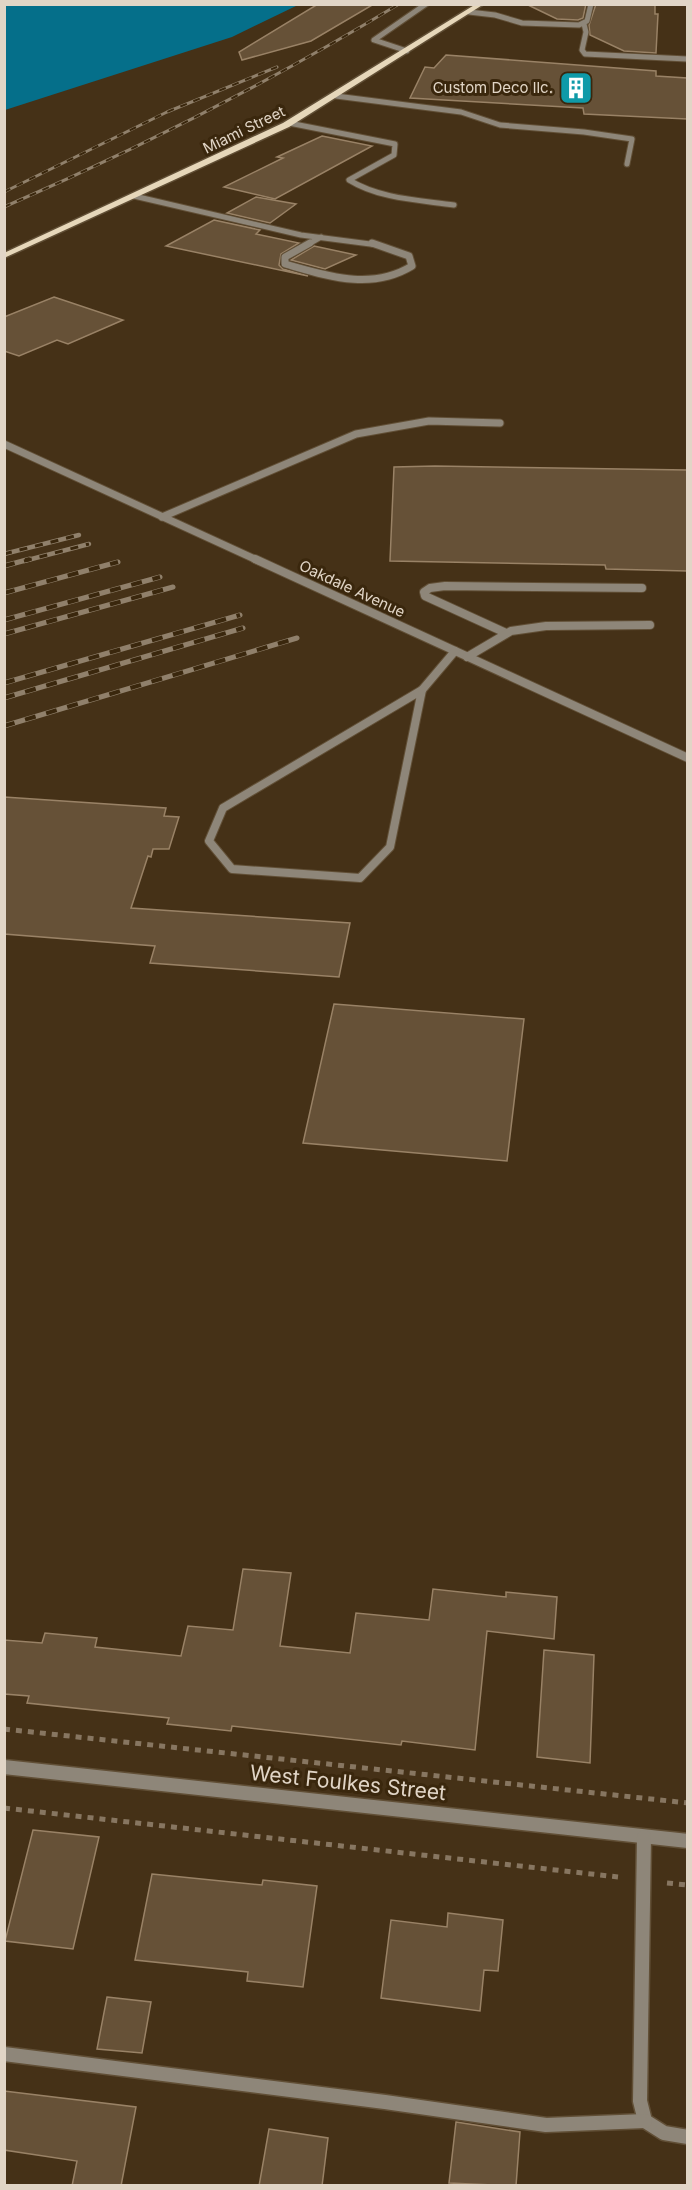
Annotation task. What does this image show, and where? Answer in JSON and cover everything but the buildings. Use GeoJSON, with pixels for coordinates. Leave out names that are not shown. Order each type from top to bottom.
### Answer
{"type":"FeatureCollection","features":[{"type":"Feature","properties":{"kind":"main road","name":"Miami Street"},"geometry":{"type":"LineString","coordinates":[[4,256],[289,123],[336,96],[481,4]]}},
{"type":"Feature","properties":{"kind":"street"},"geometry":{"type":"LineString","coordinates":[[407,51],[374,40],[426,4]]}},
{"type":"Feature","properties":{"kind":"street"},"geometry":{"type":"LineString","coordinates":[[591,4],[584,24],[582,50],[585,54],[687,61],[687,49]]}},
{"type":"Feature","properties":{"kind":"street"},"geometry":{"type":"LineString","coordinates":[[469,12],[495,15],[522,23],[584,24]]}},
{"type":"Feature","properties":{"kind":"street"},"geometry":{"type":"LineString","coordinates":[[336,96],[461,112],[500,125],[584,132],[632,140],[627,164]]}},
{"type":"Feature","properties":{"kind":"street"},"geometry":{"type":"LineString","coordinates":[[289,123],[396,144],[394,155],[350,180],[357,187],[454,205]]}},
{"type":"Feature","properties":{"kind":"street"},"geometry":{"type":"LineString","coordinates":[[134,196],[301,235],[321,237],[373,243],[395,249],[409,256],[412,266],[399,276],[377,281],[348,279],[285,264],[285,257],[321,237]]}},
{"type":"Feature","properties":{"kind":"street"},"geometry":{"type":"LineString","coordinates":[[162,517],[356,434],[429,421],[500,423]]}},
{"type":"Feature","properties":{"kind":"street","name":"Oakdale Avenue"},"geometry":{"type":"LineString","coordinates":[[4,444],[687,758]]}},
{"type":"Feature","properties":{"kind":"street"},"geometry":{"type":"LineString","coordinates":[[506,633],[425,596],[424,592],[430,588],[445,586],[642,588]]}},
{"type":"Feature","properties":{"kind":"street"},"geometry":{"type":"LineString","coordinates":[[467,657],[506,633],[546,626],[650,626]]}},
{"type":"Feature","properties":{"kind":"street"},"geometry":{"type":"LineString","coordinates":[[422,690],[390,847],[360,878],[232,869],[209,841],[222,808],[422,690],[455,651]]}},
{"type":"Feature","properties":{"kind":"street","name":"West Foulkes Street"},"geometry":{"type":"LineString","coordinates":[[4,1767],[687,1841]]}},
{"type":"Feature","properties":{"kind":"street"},"geometry":{"type":"LineString","coordinates":[[644,1837],[640,2101],[645,2121]]}},
{"type":"Feature","properties":{"kind":"street"},"geometry":{"type":"LineString","coordinates":[[4,2054],[385,2102],[546,2125],[645,2121],[664,2133],[687,2137]]}},
{"type":"Feature","properties":{"kind":"path"},"geometry":{"type":"LineString","coordinates":[[4,1730],[687,1803]]}},
{"type":"Feature","properties":{"kind":"path"},"geometry":{"type":"LineString","coordinates":[[4,1808],[687,1885]]}},
{"type":"Feature","properties":{"kind":"water"},"geometry":{"type":"Polygon","coordinates":[[[5,4],[298,5],[232,37],[5,110],[5,4]]]}},
{"type":"Feature","properties":{"kind":"railway"},"geometry":{"type":"LineString","coordinates":[[4,207],[105,161],[254,87],[399,4]]}},
{"type":"Feature","properties":{"kind":"railway"},"geometry":{"type":"LineString","coordinates":[[4,192],[167,112],[277,67]]}},
{"type":"Feature","properties":{"kind":"railway"},"geometry":{"type":"LineString","coordinates":[[4,554],[79,535]]}},
{"type":"Feature","properties":{"kind":"railway"},"geometry":{"type":"LineString","coordinates":[[24,561],[89,544]]}},
{"type":"Feature","properties":{"kind":"railway"},"geometry":{"type":"LineString","coordinates":[[4,566],[30,559]]}},
{"type":"Feature","properties":{"kind":"railway"},"geometry":{"type":"LineString","coordinates":[[4,593],[118,562]]}},
{"type":"Feature","properties":{"kind":"railway"},"geometry":{"type":"LineString","coordinates":[[4,620],[160,577]]}},
{"type":"Feature","properties":{"kind":"railway"},"geometry":{"type":"LineString","coordinates":[[4,634],[173,587]]}},
{"type":"Feature","properties":{"kind":"railway"},"geometry":{"type":"LineString","coordinates":[[4,683],[240,615]]}},
{"type":"Feature","properties":{"kind":"railway"},"geometry":{"type":"LineString","coordinates":[[4,698],[243,628]]}},
{"type":"Feature","properties":{"kind":"railway"},"geometry":{"type":"LineString","coordinates":[[4,726],[297,638]]}},
{"type":"Feature","properties":{"kind":"place","name":"Custom Deco llc."},"geometry":{"type":"Point","coordinates":[576,88]}}]}
